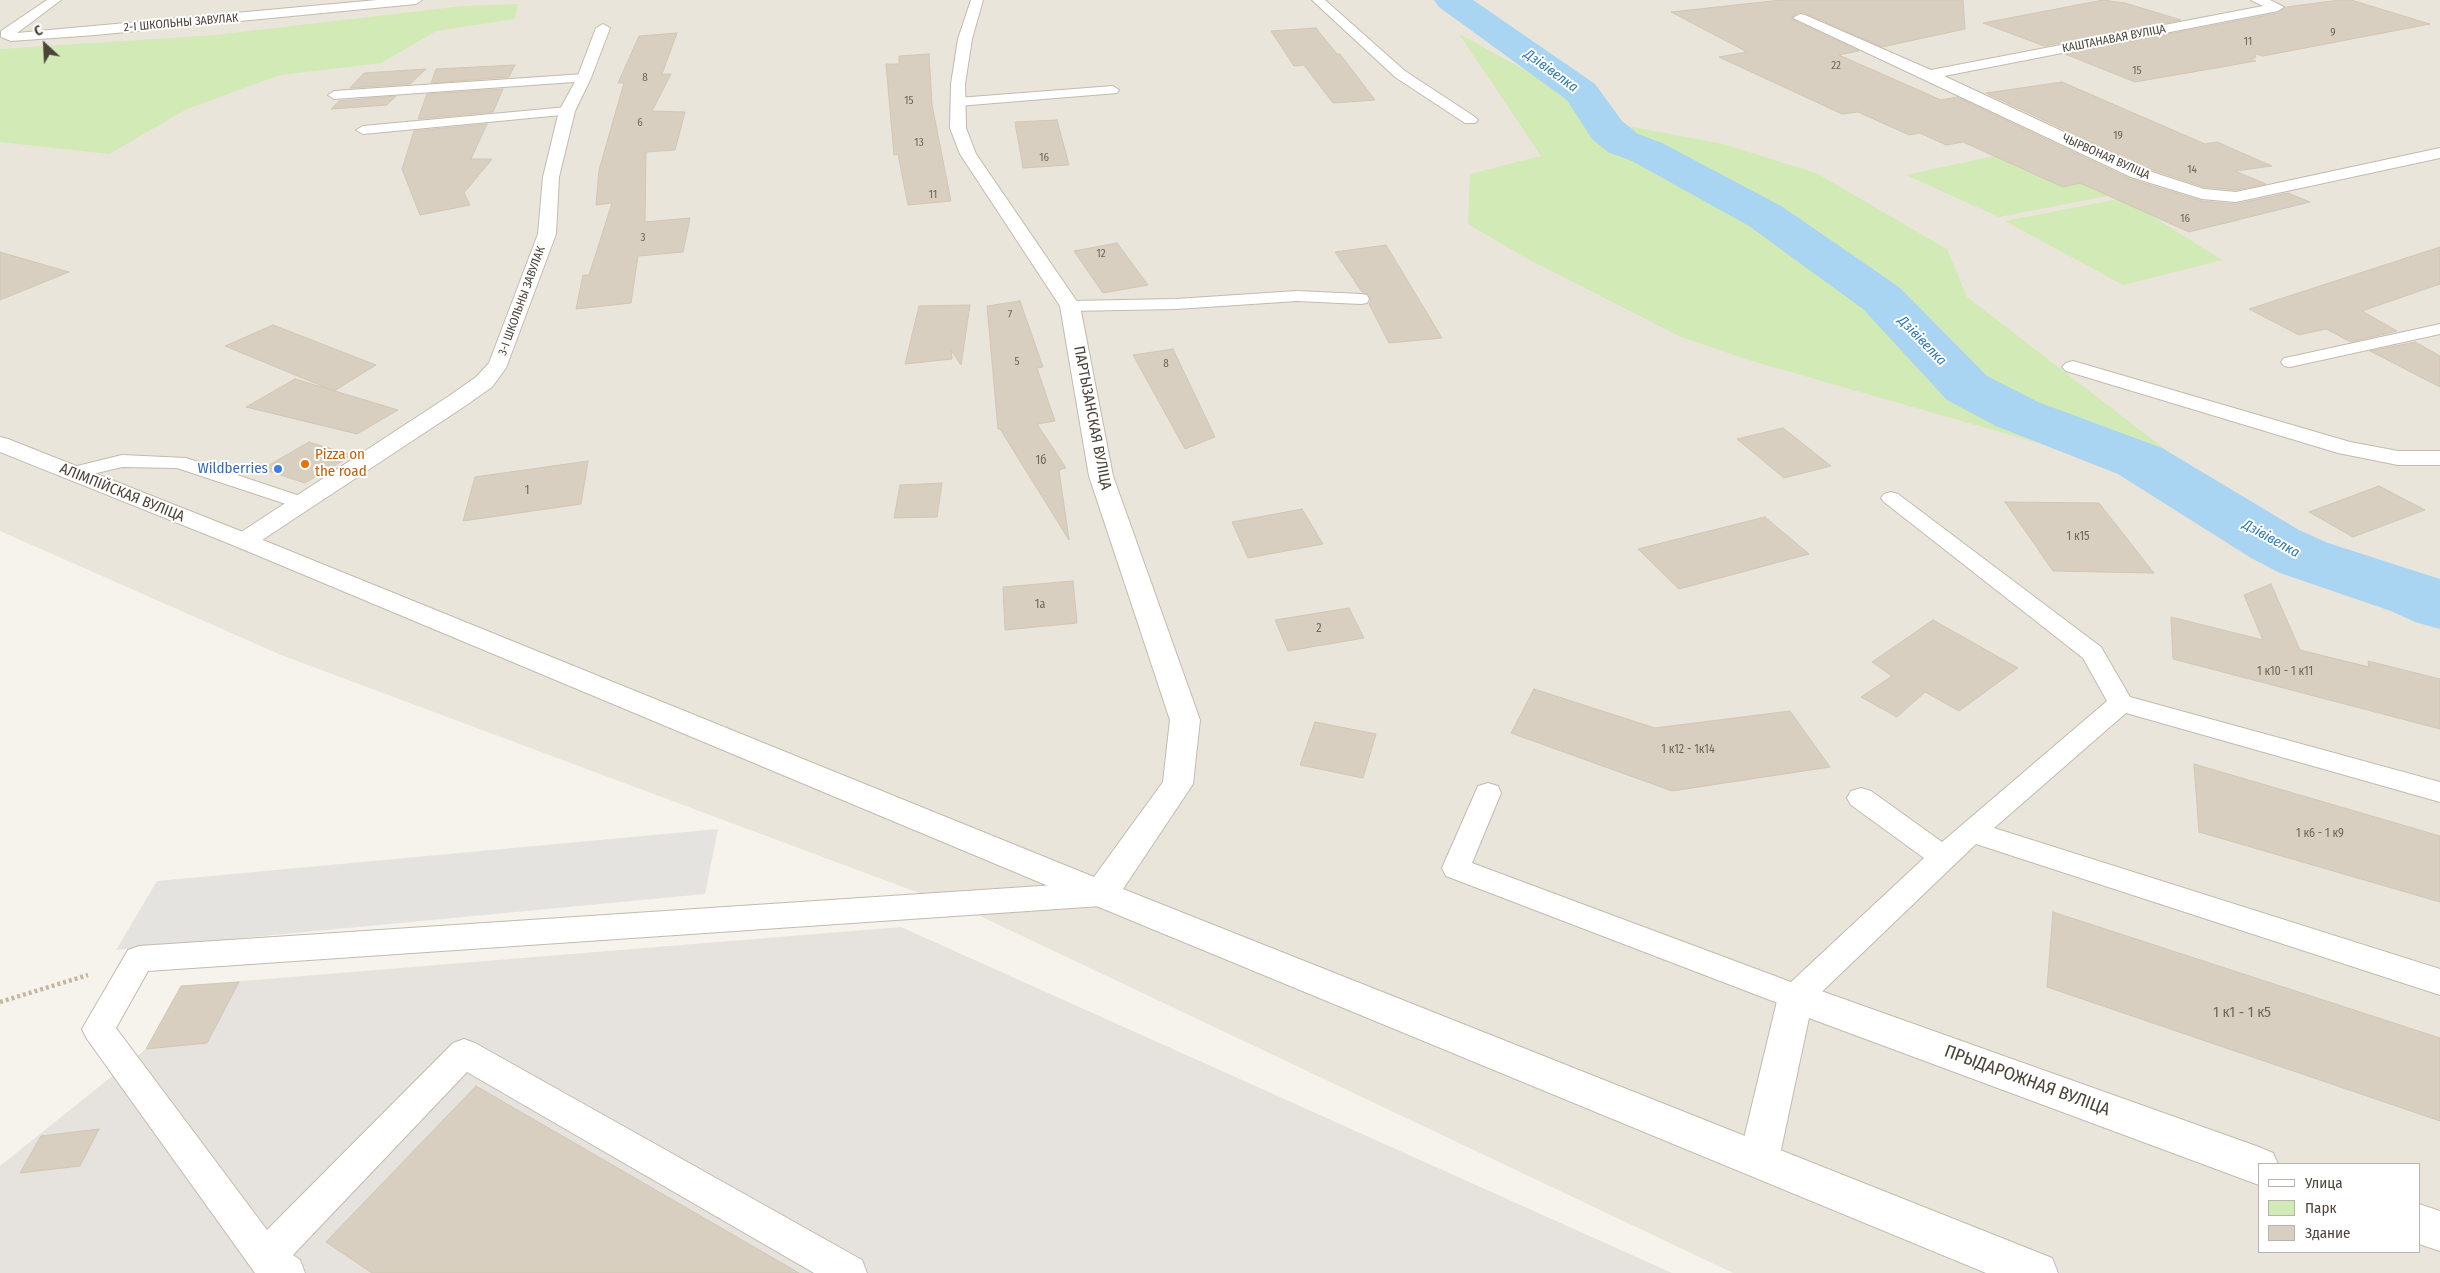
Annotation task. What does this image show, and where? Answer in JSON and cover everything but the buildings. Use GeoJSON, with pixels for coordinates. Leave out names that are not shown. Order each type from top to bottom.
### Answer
{"type":"FeatureCollection","features":[{"type":"Feature","properties":{"kind":"street","name":"2-І ШКОЛЬНЫ ЗАВУЛАК"},"geometry":{"type":"LineString","coordinates":[[55,0],[6,34],[11,38],[416,0]]}},
{"type":"Feature","properties":{"kind":"street","name":"ПАРТЫЗАНСКАЯ ВУЛІЦА"},"geometry":{"type":"LineString","coordinates":[[977,0],[965,39],[958,84],[958,128],[968,154],[1070,306],[1101,476],[1185,720],[1178,784],[1101,894]]}},
{"type":"Feature","properties":{"kind":"street"},"geometry":{"type":"LineString","coordinates":[[1318,0],[1400,74],[1470,120]]}},
{"type":"Feature","properties":{"kind":"street","name":"КАШТАНАВАЯ ВУЛІЦА"},"geometry":{"type":"LineString","coordinates":[[1929,75],[2278,6],[2257,0]]}},
{"type":"Feature","properties":{"kind":"street","name":"ЧЫРВОНАЯ ВУЛІЦА"},"geometry":{"type":"LineString","coordinates":[[1800,18],[1929,75],[2137,173],[2202,194],[2236,197],[2440,153]]}},
{"type":"Feature","properties":{"kind":"street","name":"3-І ШКОЛЬНЫ ЗАВУЛАК"},"geometry":{"type":"LineString","coordinates":[[244,542],[457,401],[484,382],[499,364],[547,234],[551,177],[567,111],[584,78],[603,28]]}},
{"type":"Feature","properties":{"kind":"street"},"geometry":{"type":"LineString","coordinates":[[2072,367],[2346,448],[2398,458],[2440,458]]}},
{"type":"Feature","properties":{"kind":"street","name":"АЛІМПІЙСКАЯ ВУЛІЦА"},"geometry":{"type":"LineString","coordinates":[[0,444],[244,542],[1101,894],[2037,1273]]}},
{"type":"Feature","properties":{"kind":"street"},"geometry":{"type":"LineString","coordinates":[[1759,1159],[1796,997]]}},
{"type":"Feature","properties":{"kind":"street","name":"ПРЫДАРОЖНАЯ ВУЛІЦА"},"geometry":{"type":"LineString","coordinates":[[1796,997],[2258,1166]]}},
{"type":"Feature","properties":{"kind":"street"},"geometry":{"type":"LineString","coordinates":[[2420,1224],[2440,1232]]}},
{"type":"Feature","properties":{"kind":"lane"},"geometry":{"type":"LineString","coordinates":[[334,95],[584,78]]}},
{"type":"Feature","properties":{"kind":"lane"},"geometry":{"type":"LineString","coordinates":[[958,102],[1113,90]]}},
{"type":"Feature","properties":{"kind":"lane"},"geometry":{"type":"LineString","coordinates":[[363,130],[567,111]]}},
{"type":"Feature","properties":{"kind":"lane"},"geometry":{"type":"LineString","coordinates":[[1070,306],[1176,304],[1296,296],[1362,299]]}},
{"type":"Feature","properties":{"kind":"lane"},"geometry":{"type":"LineString","coordinates":[[2290,362],[2440,329]]}},
{"type":"Feature","properties":{"kind":"lane"},"geometry":{"type":"LineString","coordinates":[[72,473],[122,460],[179,462],[302,503]]}},
{"type":"Feature","properties":{"kind":"lane"},"geometry":{"type":"LineString","coordinates":[[1891,498],[2092,653],[2121,703],[2440,792]]}},
{"type":"Feature","properties":{"kind":"lane"},"geometry":{"type":"LineString","coordinates":[[1488,792],[1456,868],[1796,997],[1943,857],[2121,703]]}},
{"type":"Feature","properties":{"kind":"lane"},"geometry":{"type":"LineString","coordinates":[[1861,798],[1943,857]]}},
{"type":"Feature","properties":{"kind":"lane"},"geometry":{"type":"LineString","coordinates":[[1972,832],[2440,982]]}},
{"type":"Feature","properties":{"kind":"lane"},"geometry":{"type":"LineString","coordinates":[[849,1273],[464,1053],[276,1265],[98,1029],[139,959],[1101,894]]}},
{"type":"Feature","properties":{"kind":"path"},"geometry":{"type":"LineString","coordinates":[[0,1002],[139,959]]}},
{"type":"Feature","properties":{"kind":"shaded area"},"geometry":{"type":"Polygon","coordinates":[[[0,0],[2440,0],[2440,1273],[1733,1273],[978,915],[281,655],[0,531],[0,0]]]}},
{"type":"Feature","properties":{"kind":"shaded area"},"geometry":{"type":"Polygon","coordinates":[[[718,829],[705,894],[116,950],[157,881],[718,829]]]}},
{"type":"Feature","properties":{"kind":"shaded area"},"geometry":{"type":"Polygon","coordinates":[[[901,927],[1672,1273],[0,1273],[0,1166],[146,1049],[181,986],[901,927]]]}},
{"type":"Feature","properties":{"kind":"green space"},"geometry":{"type":"Polygon","coordinates":[[[518,4],[515,19],[436,31],[381,63],[280,75],[187,109],[109,154],[0,142],[0,49],[215,35],[463,6],[518,4]]]}},
{"type":"Feature","properties":{"kind":"green space"},"geometry":{"type":"Polygon","coordinates":[[[1459,34],[1628,126],[1723,144],[1816,173],[1947,249],[1967,297],[2227,497],[1745,359],[1679,336],[1526,258],[1468,224],[1470,174],[1541,156],[1459,34]]]}},
{"type":"Feature","properties":{"kind":"green space"},"geometry":{"type":"Polygon","coordinates":[[[1994,156],[2063,187],[2124,174],[2154,187],[1999,217],[1906,175],[1994,156]]]}},
{"type":"Feature","properties":{"kind":"green space"},"geometry":{"type":"Polygon","coordinates":[[[2160,191],[2240,221],[2224,224],[2181,206],[2147,213],[2222,260],[2123,285],[2005,221],[2160,191]]]}},
{"type":"Feature","properties":{"kind":"waterway","name":"Дзівівелка"},"geometry":{"type":"LineString","coordinates":[[1451,0],[1581,92],[1607,130],[1623,143],[1647,152],[1765,216],[1881,298],[1967,388],[2017,414],[2140,461],[2275,544],[2304,558],[2416,595],[2440,606]]}},
{"type":"Feature","properties":{"kind":"place","name":"Pizza on the road"},"geometry":{"type":"Point","coordinates":[305,464]}},
{"type":"Feature","properties":{"kind":"place","name":"Wildberries"},"geometry":{"type":"Point","coordinates":[278,469]}}]}
